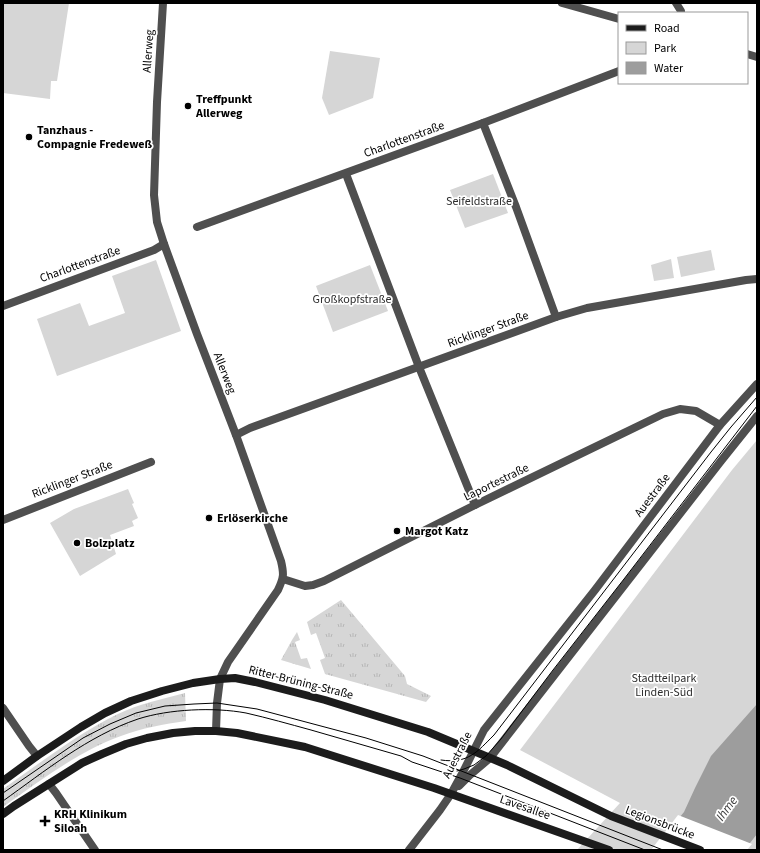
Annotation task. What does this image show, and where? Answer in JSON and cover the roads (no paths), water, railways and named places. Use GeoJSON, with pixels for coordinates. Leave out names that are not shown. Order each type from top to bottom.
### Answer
{"type":"FeatureCollection","features":[{"type":"Feature","properties":{"kind":"main road","name":"Ritter-Brüning-Straße"},"geometry":{"type":"LineString","coordinates":[[3,780],[81,727],[105,713],[131,701],[162,691],[220,678],[235,678],[255,682],[325,700],[428,732],[490,758]]}},
{"type":"Feature","properties":{"kind":"main road"},"geometry":{"type":"LineString","coordinates":[[3,814],[82,763],[102,754],[126,744],[147,738],[195,731],[237,733],[305,747],[451,794]]}},
{"type":"Feature","properties":{"kind":"main road","name":"Legionsbrücke"},"geometry":{"type":"LineString","coordinates":[[490,758],[611,816],[700,850]]}},
{"type":"Feature","properties":{"kind":"main road","name":"Lavesallee"},"geometry":{"type":"LineString","coordinates":[[451,794],[609,850]]}},
{"type":"Feature","properties":{"kind":"street","name":"Allerweg"},"geometry":{"type":"LineString","coordinates":[[163,3],[157,102],[154,195],[157,222],[281,561],[284,571],[283,579]]}},
{"type":"Feature","properties":{"kind":"street"},"geometry":{"type":"LineString","coordinates":[[562,3],[618,18]]}},
{"type":"Feature","properties":{"kind":"street"},"geometry":{"type":"LineString","coordinates":[[676,3],[681,12]]}},
{"type":"Feature","properties":{"kind":"street","name":"Charlottenstraße"},"geometry":{"type":"LineString","coordinates":[[197,227],[346,174],[618,71]]}},
{"type":"Feature","properties":{"kind":"street"},"geometry":{"type":"LineString","coordinates":[[483,123],[516,207],[556,317]]}},
{"type":"Feature","properties":{"kind":"street"},"geometry":{"type":"LineString","coordinates":[[346,174],[419,367],[474,505]]}},
{"type":"Feature","properties":{"kind":"street","name":"Charlottenstraße"},"geometry":{"type":"LineString","coordinates":[[3,306],[154,250],[164,244]]}},
{"type":"Feature","properties":{"kind":"street","name":"Ricklinger Straße"},"geometry":{"type":"LineString","coordinates":[[236,435],[250,428],[556,317],[587,308],[757,279]]}},
{"type":"Feature","properties":{"kind":"street","name":"Auestraße"},"geometry":{"type":"LineString","coordinates":[[451,794],[484,730],[594,590],[720,425],[757,384]]}},
{"type":"Feature","properties":{"kind":"street","name":"Laportestraße"},"geometry":{"type":"LineString","coordinates":[[283,579],[305,586],[324,581],[474,505],[663,414],[680,409],[696,412],[720,425]]}},
{"type":"Feature","properties":{"kind":"street","name":"Auestraße"},"geometry":{"type":"LineString","coordinates":[[451,794],[490,758],[757,416]]}},
{"type":"Feature","properties":{"kind":"street","name":"Ricklinger Straße"},"geometry":{"type":"LineString","coordinates":[[3,520],[151,462]]}},
{"type":"Feature","properties":{"kind":"street"},"geometry":{"type":"LineString","coordinates":[[216,731],[220,678],[228,662],[278,590],[283,579]]}},
{"type":"Feature","properties":{"kind":"street"},"geometry":{"type":"LineString","coordinates":[[3,708],[37,756]]}},
{"type":"Feature","properties":{"kind":"street"},"geometry":{"type":"LineString","coordinates":[[49,784],[95,850]]}},
{"type":"Feature","properties":{"kind":"street"},"geometry":{"type":"LineString","coordinates":[[409,850],[451,794]]}},
{"type":"Feature","properties":{"kind":"water","name":"Ihme"},"geometry":{"type":"Polygon","coordinates":[[[757,704],[757,834],[750,843],[653,850],[684,812],[711,756],[757,704]]]}},
{"type":"Feature","properties":{"kind":"tram line"},"geometry":{"type":"LineString","coordinates":[[441,760],[450,761],[465,758],[477,751],[494,735],[711,452],[757,397]]}},
{"type":"Feature","properties":{"kind":"tram line"},"geometry":{"type":"LineString","coordinates":[[457,771],[474,765],[486,756],[501,739],[757,406]]}},
{"type":"Feature","properties":{"kind":"tram line"},"geometry":{"type":"LineString","coordinates":[[3,793],[83,738],[136,713],[165,706],[217,703],[257,709],[366,738],[423,756],[663,850]]}},
{"type":"Feature","properties":{"kind":"tram line"},"geometry":{"type":"LineString","coordinates":[[3,801],[68,755],[120,726],[138,719],[163,713],[192,710],[220,710],[246,713],[262,717],[401,756],[412,762],[460,778],[645,850]]}},
{"type":"Feature","properties":{"kind":"place","name":"Treffpunkt Allerweg"},"geometry":{"type":"Point","coordinates":[188,106]}},
{"type":"Feature","properties":{"kind":"place","name":"Tanzhaus - Compagnie Fredeweß"},"geometry":{"type":"Point","coordinates":[29,137]}},
{"type":"Feature","properties":{"kind":"place","name":"Erlöserkirche"},"geometry":{"type":"Point","coordinates":[209,518]}},
{"type":"Feature","properties":{"kind":"place","name":"Margot Katz"},"geometry":{"type":"Point","coordinates":[397,531]}},
{"type":"Feature","properties":{"kind":"place","name":"Bolzplatz"},"geometry":{"type":"Point","coordinates":[77,543]}},
{"type":"Feature","properties":{"kind":"place","name":"KRH Klinikum Siloah"},"geometry":{"type":"Point","coordinates":[45,821]}},
{"type":"Feature","properties":{"kind":"park label","name":"Seifeldstraße"},"geometry":{"type":"Point","coordinates":[479,201]}},
{"type":"Feature","properties":{"kind":"park label","name":"Großkopfstraße"},"geometry":{"type":"Point","coordinates":[352,299]}},
{"type":"Feature","properties":{"kind":"park label","name":"Stadtteilpark Linden-Süd"},"geometry":{"type":"Point","coordinates":[664,685]}}]}
